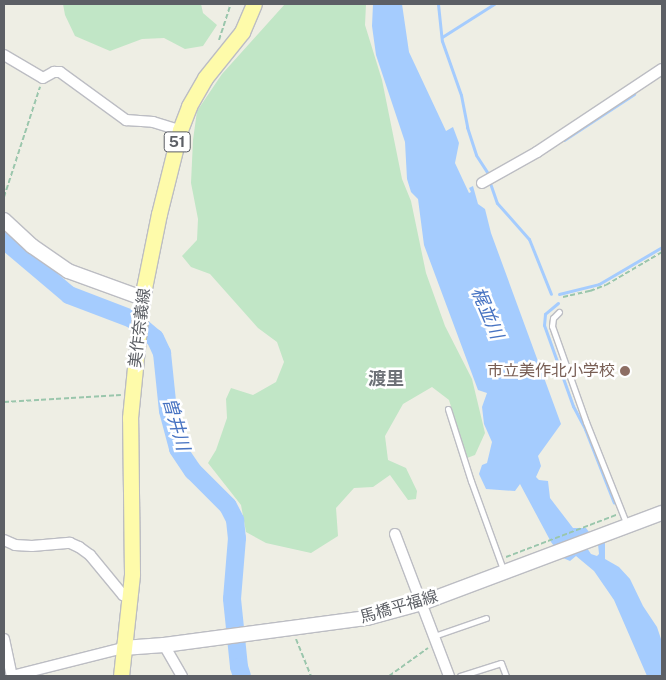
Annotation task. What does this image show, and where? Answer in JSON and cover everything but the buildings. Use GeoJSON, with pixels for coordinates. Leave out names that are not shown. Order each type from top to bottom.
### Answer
{"type":"FeatureCollection","features":[{"type":"Feature","properties":{"kind":"main road","name":"美作奈義線"},"geometry":{"type":"LineString","coordinates":[[121,676],[132,574],[130,427],[142,298],[180,130],[188,106],[206,78],[242,32],[254,4]]}},
{"type":"Feature","properties":{"kind":"main road"},"geometry":{"type":"LineString","coordinates":[[4,220],[32,246],[68,271],[142,298]]}},
{"type":"Feature","properties":{"kind":"main road","name":"馬橋平福線"},"geometry":{"type":"LineString","coordinates":[[124,648],[164,645],[367,618],[422,603],[505,567],[626,527],[662,513]]}},
{"type":"Feature","properties":{"kind":"street"},"geometry":{"type":"LineString","coordinates":[[4,55],[43,78],[54,72],[60,72],[126,120],[153,122],[180,130]]}},
{"type":"Feature","properties":{"kind":"street"},"geometry":{"type":"LineString","coordinates":[[482,183],[537,152],[662,69]]}},
{"type":"Feature","properties":{"kind":"street"},"geometry":{"type":"LineString","coordinates":[[395,534],[449,676]]}},
{"type":"Feature","properties":{"kind":"street"},"geometry":{"type":"LineString","coordinates":[[4,540],[16,545],[32,546],[65,543],[79,547],[90,554],[122,594],[129,598]]}},
{"type":"Feature","properties":{"kind":"street"},"geometry":{"type":"LineString","coordinates":[[4,639],[12,676],[124,648]]}},
{"type":"Feature","properties":{"kind":"street"},"geometry":{"type":"LineString","coordinates":[[164,645],[182,676]]}},
{"type":"Feature","properties":{"kind":"lane"},"geometry":{"type":"LineString","coordinates":[[559,312],[552,318],[552,326],[626,527]]}},
{"type":"Feature","properties":{"kind":"lane"},"geometry":{"type":"LineString","coordinates":[[448,409],[471,481],[505,567]]}},
{"type":"Feature","properties":{"kind":"lane"},"geometry":{"type":"LineString","coordinates":[[435,639],[486,618]]}},
{"type":"Feature","properties":{"kind":"lane"},"geometry":{"type":"LineString","coordinates":[[460,676],[501,663],[506,676]]}},
{"type":"Feature","properties":{"kind":"path"},"geometry":{"type":"LineString","coordinates":[[4,197],[43,78]]}},
{"type":"Feature","properties":{"kind":"path"},"geometry":{"type":"LineString","coordinates":[[563,297],[606,285],[662,252]]}},
{"type":"Feature","properties":{"kind":"path"},"geometry":{"type":"LineString","coordinates":[[4,402],[132,395]]}},
{"type":"Feature","properties":{"kind":"path"},"geometry":{"type":"LineString","coordinates":[[505,567],[618,514]]}},
{"type":"Feature","properties":{"kind":"path"},"geometry":{"type":"LineString","coordinates":[[292,628],[311,676]]}},
{"type":"Feature","properties":{"kind":"path"},"geometry":{"type":"LineString","coordinates":[[389,676],[435,639]]}},
{"type":"Feature","properties":{"kind":"green space"},"geometry":{"type":"Polygon","coordinates":[[[63,4],[201,4],[203,13],[217,25],[203,46],[185,49],[164,38],[142,39],[110,51],[75,36],[65,15],[63,4]]]}},
{"type":"Feature","properties":{"kind":"green space"},"geometry":{"type":"Polygon","coordinates":[[[285,4],[366,4],[365,25],[382,80],[402,179],[411,201],[426,273],[445,326],[472,379],[485,433],[475,455],[467,458],[449,400],[432,387],[403,404],[385,436],[388,460],[406,468],[417,491],[416,499],[408,500],[390,475],[373,487],[354,488],[336,508],[338,536],[311,553],[266,543],[246,532],[241,505],[208,463],[216,450],[227,418],[226,399],[231,388],[253,395],[276,382],[284,362],[277,342],[258,328],[210,274],[191,267],[182,256],[197,240],[198,219],[191,183],[193,140],[197,111],[222,74],[285,4]]]}},
{"type":"Feature","properties":{"kind":"water","name":"梶並川"},"geometry":{"type":"Polygon","coordinates":[[[373,4],[402,4],[409,52],[446,131],[453,127],[459,143],[455,163],[469,193],[471,192],[469,188],[473,186],[478,204],[485,209],[491,233],[561,424],[538,456],[541,466],[536,477],[539,480],[548,481],[550,498],[573,528],[586,528],[589,532],[587,548],[591,554],[597,556],[599,554],[598,544],[605,541],[605,559],[619,567],[630,579],[643,606],[657,627],[662,642],[662,676],[647,676],[614,600],[594,571],[576,556],[570,561],[563,558],[551,542],[520,484],[515,491],[486,489],[479,474],[482,465],[487,463],[492,442],[484,424],[482,407],[487,393],[478,390],[424,245],[418,199],[411,192],[407,179],[405,142],[376,55],[372,26],[373,4]]]}},
{"type":"Feature","properties":{"kind":"waterway"},"geometry":{"type":"LineString","coordinates":[[438,4],[442,41],[461,95],[467,127],[476,155],[489,175]]}},
{"type":"Feature","properties":{"kind":"waterway"},"geometry":{"type":"LineString","coordinates":[[442,37],[494,4]]}},
{"type":"Feature","properties":{"kind":"waterway"},"geometry":{"type":"LineString","coordinates":[[564,140],[634,94]]}},
{"type":"Feature","properties":{"kind":"waterway"},"geometry":{"type":"LineString","coordinates":[[490,183],[497,203],[529,239],[551,294]]}},
{"type":"Feature","properties":{"kind":"waterway","name":"曽井川"},"geometry":{"type":"LineString","coordinates":[[4,240],[69,295],[132,319],[155,338],[162,353],[168,411],[178,449],[193,471],[228,506],[235,520],[237,538],[232,599],[239,667],[242,676]]}},
{"type":"Feature","properties":{"kind":"waterway"},"geometry":{"type":"LineString","coordinates":[[559,294],[599,284],[662,247]]}},
{"type":"Feature","properties":{"kind":"waterway"},"geometry":{"type":"LineString","coordinates":[[558,303],[545,314],[544,325],[573,406],[585,429],[614,503]]}},
{"type":"Feature","properties":{"kind":"place","name":"市立美作北小学校"},"geometry":{"type":"Point","coordinates":[625,371]}},
{"type":"Feature","properties":{"kind":"district","name":"渡里"},"geometry":{"type":"Point","coordinates":[386,379]}}]}
